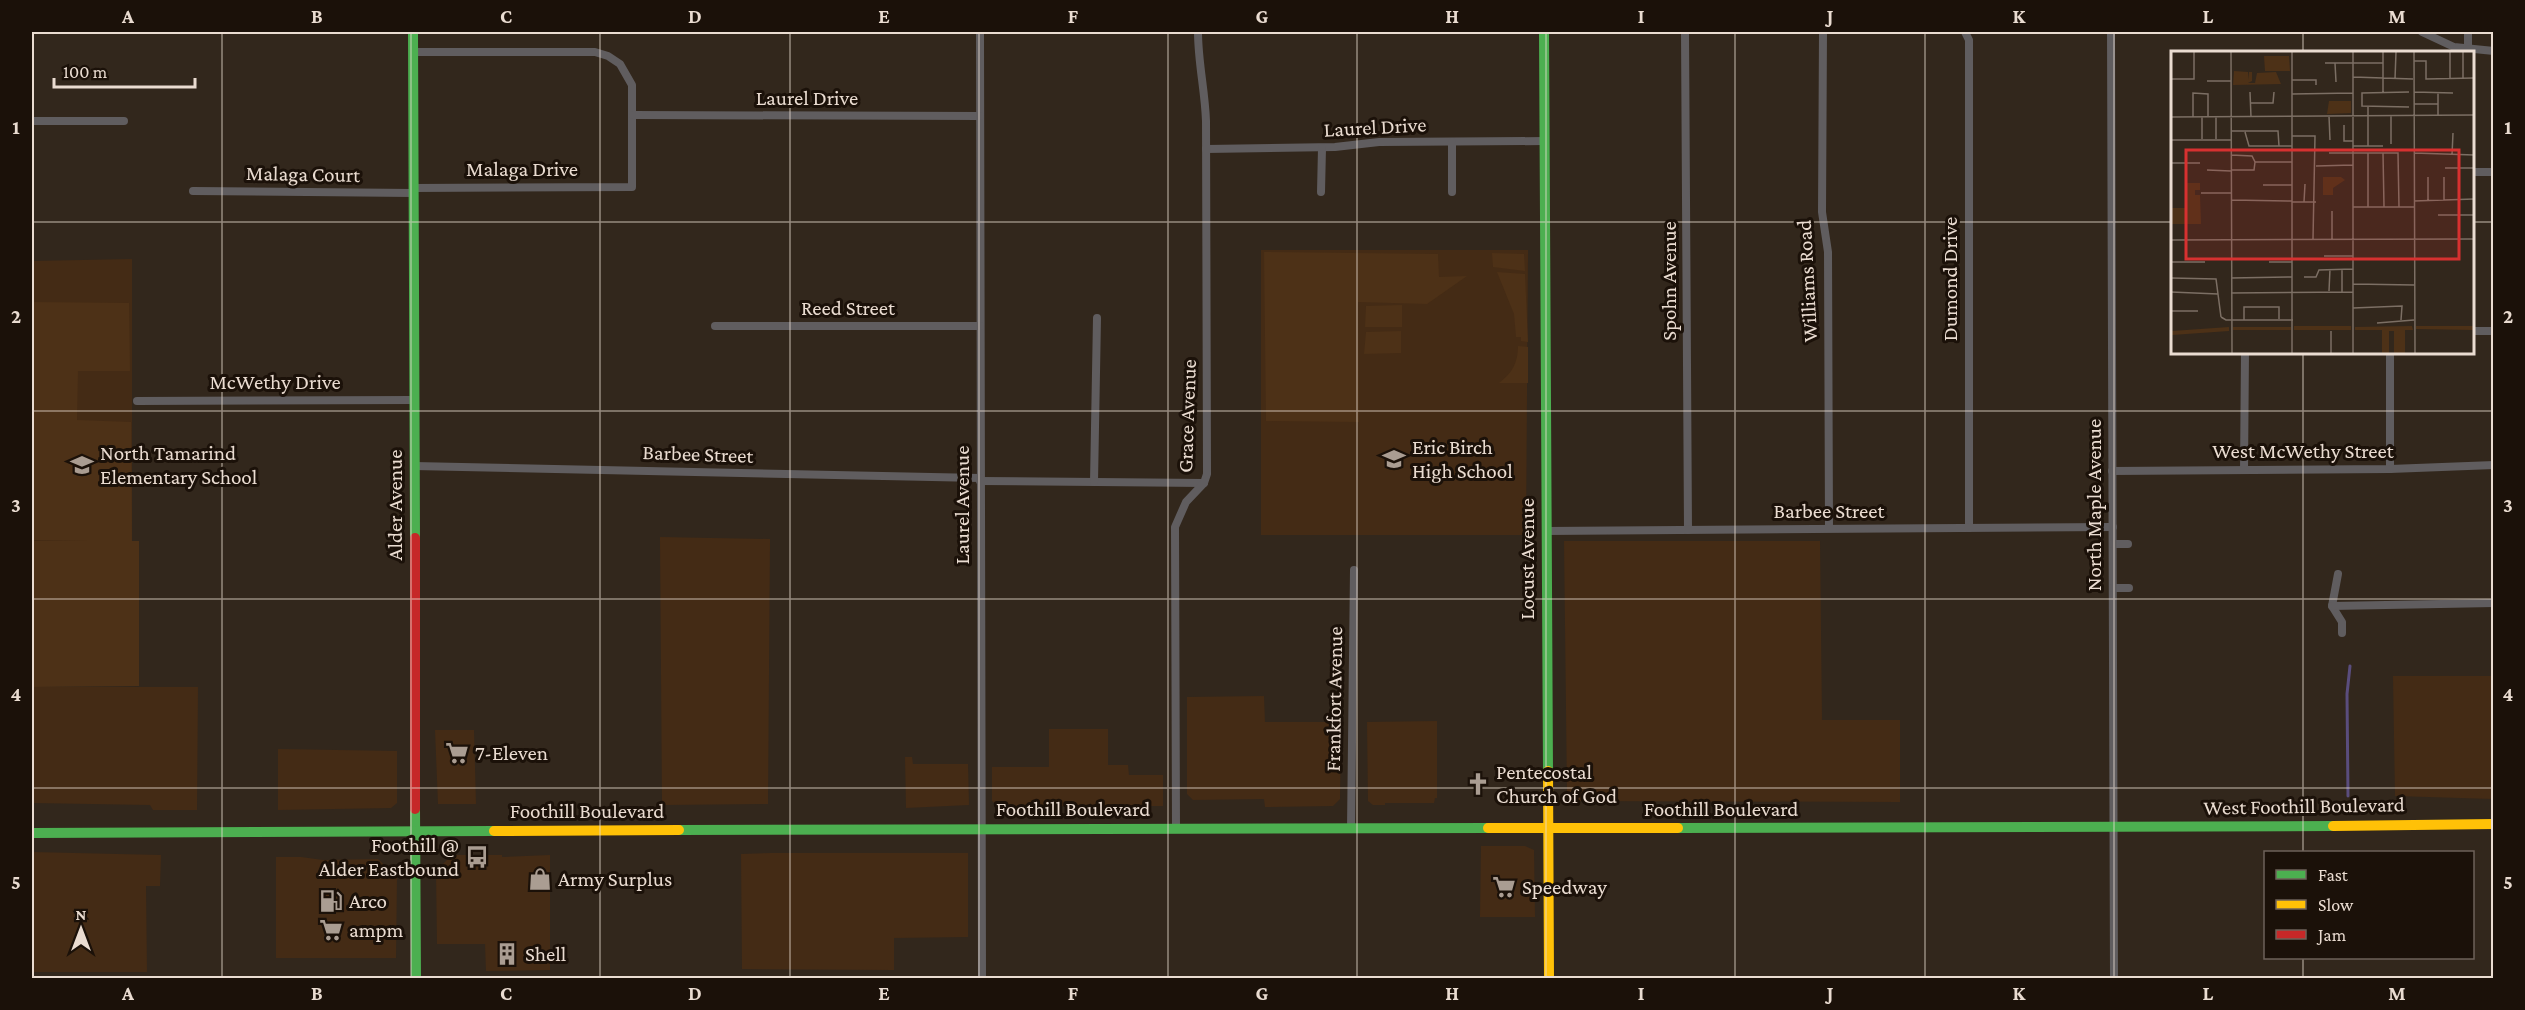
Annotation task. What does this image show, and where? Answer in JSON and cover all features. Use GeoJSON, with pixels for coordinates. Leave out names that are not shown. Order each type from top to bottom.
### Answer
{"type":"FeatureCollection","features":[{"type":"Feature","properties":{"kind":"main road","name":"Alder Avenue"},"geometry":{"type":"LineString","coordinates":[[412,32],[416,978]]}},
{"type":"Feature","properties":{"kind":"main road","name":"Locust Avenue"},"geometry":{"type":"LineString","coordinates":[[1544,32],[1548,978]]}},
{"type":"Feature","properties":{"kind":"main road","name":"West Foothill Boulevard"},"geometry":{"type":"LineString","coordinates":[[2114,828],[2493,824]]}},
{"type":"Feature","properties":{"kind":"main road","name":"Foothill Boulevard"},"geometry":{"type":"LineString","coordinates":[[32,833],[1176,828],[2114,828]]}},
{"type":"Feature","properties":{"kind":"street","name":"Laurel Avenue"},"geometry":{"type":"LineString","coordinates":[[980,32],[982,978]]}},
{"type":"Feature","properties":{"kind":"street","name":"Grace Avenue"},"geometry":{"type":"LineString","coordinates":[[1176,828],[1175,527],[1186,502],[1204,483],[1207,474],[1206,149],[1205,105],[1199,69],[1198,32]]}},
{"type":"Feature","properties":{"kind":"street","name":"Spohn Avenue"},"geometry":{"type":"LineString","coordinates":[[1685,32],[1688,530]]}},
{"type":"Feature","properties":{"kind":"street","name":"Williams Road"},"geometry":{"type":"LineString","coordinates":[[1823,32],[1822,212],[1828,252],[1830,528]]}},
{"type":"Feature","properties":{"kind":"street","name":"Dumond Drive"},"geometry":{"type":"LineString","coordinates":[[1965,32],[1970,40],[1968,53],[1969,528]]}},
{"type":"Feature","properties":{"kind":"street","name":"North Maple Avenue"},"geometry":{"type":"LineString","coordinates":[[2111,32],[2115,978]]}},
{"type":"Feature","properties":{"kind":"street"},"geometry":{"type":"LineString","coordinates":[[2422,32],[2454,47],[2493,51]]}},
{"type":"Feature","properties":{"kind":"street"},"geometry":{"type":"LineString","coordinates":[[2468,32],[2468,50]]}},
{"type":"Feature","properties":{"kind":"street"},"geometry":{"type":"LineString","coordinates":[[412,52],[595,52],[608,56],[620,64],[632,85],[633,115]]}},
{"type":"Feature","properties":{"kind":"street","name":"Laurel Drive"},"geometry":{"type":"LineString","coordinates":[[633,115],[980,116]]}},
{"type":"Feature","properties":{"kind":"street","name":"Malaga Drive"},"geometry":{"type":"LineString","coordinates":[[413,190],[632,187],[633,115]]}},
{"type":"Feature","properties":{"kind":"street"},"geometry":{"type":"LineString","coordinates":[[32,121],[124,121]]}},
{"type":"Feature","properties":{"kind":"street","name":"Laurel Drive"},"geometry":{"type":"LineString","coordinates":[[1206,149],[1322,148],[1379,142],[1545,141]]}},
{"type":"Feature","properties":{"kind":"street"},"geometry":{"type":"LineString","coordinates":[[1452,142],[1452,192]]}},
{"type":"Feature","properties":{"kind":"street"},"geometry":{"type":"LineString","coordinates":[[1321,192],[1322,148]]}},
{"type":"Feature","properties":{"kind":"street"},"geometry":{"type":"LineString","coordinates":[[2474,172],[2493,172]]}},
{"type":"Feature","properties":{"kind":"street","name":"Malaga Court"},"geometry":{"type":"LineString","coordinates":[[192,191],[413,190]]}},
{"type":"Feature","properties":{"kind":"street"},"geometry":{"type":"LineString","coordinates":[[1094,482],[1097,318]]}},
{"type":"Feature","properties":{"kind":"street","name":"Reed Street"},"geometry":{"type":"LineString","coordinates":[[715,326],[980,326]]}},
{"type":"Feature","properties":{"kind":"street"},"geometry":{"type":"LineString","coordinates":[[2474,331],[2493,331]]}},
{"type":"Feature","properties":{"kind":"street"},"geometry":{"type":"LineString","coordinates":[[2244,470],[2245,354]]}},
{"type":"Feature","properties":{"kind":"street"},"geometry":{"type":"LineString","coordinates":[[2390,354],[2390,469]]}},
{"type":"Feature","properties":{"kind":"street","name":"McWethy Drive"},"geometry":{"type":"LineString","coordinates":[[136,401],[414,400]]}},
{"type":"Feature","properties":{"kind":"street","name":"West McWethy Street"},"geometry":{"type":"LineString","coordinates":[[2112,471],[2390,469],[2493,465]]}},
{"type":"Feature","properties":{"kind":"street","name":"Barbee Street"},"geometry":{"type":"LineString","coordinates":[[414,466],[1204,483]]}},
{"type":"Feature","properties":{"kind":"street","name":"Barbee Street"},"geometry":{"type":"LineString","coordinates":[[1546,531],[2113,527]]}},
{"type":"Feature","properties":{"kind":"street"},"geometry":{"type":"LineString","coordinates":[[2113,544],[2128,544]]}},
{"type":"Feature","properties":{"kind":"street","name":"Frankfort Avenue"},"geometry":{"type":"LineString","coordinates":[[1351,829],[1354,570]]}},
{"type":"Feature","properties":{"kind":"street"},"geometry":{"type":"LineString","coordinates":[[2337,574],[2332,606],[2342,622],[2342,633]]}},
{"type":"Feature","properties":{"kind":"street"},"geometry":{"type":"LineString","coordinates":[[2113,588],[2129,588]]}},
{"type":"Feature","properties":{"kind":"street"},"geometry":{"type":"LineString","coordinates":[[2332,606],[2493,603]]}},
{"type":"Feature","properties":{"kind":"shaded area","name":"Eric Birch High School"},"geometry":{"type":"Polygon","coordinates":[[[1261,250],[1528,250],[1526,535],[1261,535],[1261,250]]]}},
{"type":"Feature","properties":{"kind":"shaded area"},"geometry":{"type":"Polygon","coordinates":[[[1264,252],[1438,254],[1439,277],[1467,276],[1427,304],[1358,302],[1359,422],[1266,421],[1264,252]]]}},
{"type":"Feature","properties":{"kind":"shaded area"},"geometry":{"type":"Polygon","coordinates":[[[1492,253],[1524,254],[1525,271],[1493,267],[1492,253]]]}},
{"type":"Feature","properties":{"kind":"shaded area","name":"North Tamarind Elementary School"},"geometry":{"type":"Polygon","coordinates":[[[132,259],[132,541],[32,541],[32,261],[132,259]]]}},
{"type":"Feature","properties":{"kind":"shaded area"},"geometry":{"type":"Polygon","coordinates":[[[1497,272],[1525,274],[1528,342],[1521,341],[1521,337],[1516,337],[1514,314],[1497,272]]]}},
{"type":"Feature","properties":{"kind":"shaded area"},"geometry":{"type":"Polygon","coordinates":[[[32,302],[129,303],[130,371],[78,371],[77,420],[131,422],[132,541],[139,541],[139,686],[32,687],[32,541],[87,541],[32,540],[32,302]]]}},
{"type":"Feature","properties":{"kind":"shaded area"},"geometry":{"type":"Polygon","coordinates":[[[1402,305],[1402,327],[1365,327],[1366,306],[1402,305]]]}},
{"type":"Feature","properties":{"kind":"shaded area"},"geometry":{"type":"Polygon","coordinates":[[[1401,331],[1401,353],[1364,354],[1366,332],[1401,331]]]}},
{"type":"Feature","properties":{"kind":"shaded area"},"geometry":{"type":"Polygon","coordinates":[[[1518,346],[1528,347],[1528,383],[1499,383],[1513,367],[1517,358],[1518,346]]]}},
{"type":"Feature","properties":{"kind":"shaded area"},"geometry":{"type":"Polygon","coordinates":[[[660,537],[770,539],[768,804],[662,805],[660,537]]]}},
{"type":"Feature","properties":{"kind":"shaded area"},"geometry":{"type":"Polygon","coordinates":[[[1564,541],[1820,541],[1822,720],[1900,720],[1900,802],[1577,801],[1571,798],[1567,793],[1564,541]]]}},
{"type":"Feature","properties":{"kind":"shaded area"},"geometry":{"type":"Polygon","coordinates":[[[2393,676],[2493,676],[2493,799],[2395,796],[2393,676]]]}},
{"type":"Feature","properties":{"kind":"shaded area"},"geometry":{"type":"Polygon","coordinates":[[[32,687],[198,687],[197,810],[153,810],[150,805],[32,803],[32,687]]]}},
{"type":"Feature","properties":{"kind":"shaded area"},"geometry":{"type":"Polygon","coordinates":[[[1264,696],[1265,722],[1341,722],[1340,799],[1333,806],[1265,807],[1264,799],[1193,800],[1187,794],[1187,697],[1264,696]]]}},
{"type":"Feature","properties":{"kind":"shaded area"},"geometry":{"type":"Polygon","coordinates":[[[1437,721],[1437,798],[1434,803],[1373,805],[1368,801],[1367,722],[1437,721]]]}},
{"type":"Feature","properties":{"kind":"shaded area"},"geometry":{"type":"Polygon","coordinates":[[[1049,729],[1108,729],[1108,765],[1128,765],[1129,775],[1163,775],[1163,806],[998,806],[992,801],[992,767],[1049,767],[1049,729]]]}},
{"type":"Feature","properties":{"kind":"shaded area"},"geometry":{"type":"Polygon","coordinates":[[[435,730],[474,730],[476,804],[438,804],[435,730]]]}},
{"type":"Feature","properties":{"kind":"shaded area"},"geometry":{"type":"Polygon","coordinates":[[[278,749],[397,751],[397,803],[391,808],[278,810],[278,749]]]}},
{"type":"Feature","properties":{"kind":"shaded area"},"geometry":{"type":"Polygon","coordinates":[[[905,757],[912,757],[913,764],[968,764],[969,805],[906,808],[905,757]]]}},
{"type":"Feature","properties":{"kind":"shaded area"},"geometry":{"type":"Polygon","coordinates":[[[1481,846],[1525,846],[1534,850],[1535,917],[1480,917],[1481,846]]]}},
{"type":"Feature","properties":{"kind":"shaded area"},"geometry":{"type":"Polygon","coordinates":[[[32,852],[161,855],[160,886],[146,886],[147,972],[32,972],[32,852]]]}},
{"type":"Feature","properties":{"kind":"shaded area"},"geometry":{"type":"Polygon","coordinates":[[[968,853],[968,937],[894,938],[894,970],[742,969],[741,854],[968,853]]]}},
{"type":"Feature","properties":{"kind":"shaded area"},"geometry":{"type":"Polygon","coordinates":[[[452,855],[502,855],[502,857],[550,855],[550,970],[486,971],[485,944],[437,944],[436,871],[452,855]]]}},
{"type":"Feature","properties":{"kind":"shaded area"},"geometry":{"type":"Polygon","coordinates":[[[276,857],[323,860],[378,859],[397,877],[396,958],[276,958],[276,857]]]}},
{"type":"Feature","properties":{"kind":"waterway"},"geometry":{"type":"LineString","coordinates":[[2348,796],[2347,694],[2350,666]]}},
{"type":"Feature","properties":{"kind":"traffic: fast"},"geometry":{"type":"LineString","coordinates":[[413,32],[415,538]]}},
{"type":"Feature","properties":{"kind":"traffic: fast"},"geometry":{"type":"LineString","coordinates":[[1544,32],[1548,771]]}},
{"type":"Feature","properties":{"kind":"traffic: fast"},"geometry":{"type":"LineString","coordinates":[[415,809],[416,978]]}},
{"type":"Feature","properties":{"kind":"traffic: fast"},"geometry":{"type":"LineString","coordinates":[[1678,828],[2333,826]]}},
{"type":"Feature","properties":{"kind":"traffic: fast"},"geometry":{"type":"LineString","coordinates":[[679,830],[1488,828]]}},
{"type":"Feature","properties":{"kind":"traffic: fast"},"geometry":{"type":"LineString","coordinates":[[32,833],[494,831]]}},
{"type":"Feature","properties":{"kind":"traffic: slow"},"geometry":{"type":"LineString","coordinates":[[1548,771],[1549,978]]}},
{"type":"Feature","properties":{"kind":"traffic: slow"},"geometry":{"type":"LineString","coordinates":[[2333,826],[2494,824]]}},
{"type":"Feature","properties":{"kind":"traffic: slow"},"geometry":{"type":"LineString","coordinates":[[1488,828],[1678,828]]}},
{"type":"Feature","properties":{"kind":"traffic: slow"},"geometry":{"type":"LineString","coordinates":[[494,831],[679,830]]}},
{"type":"Feature","properties":{"kind":"traffic: jam"},"geometry":{"type":"LineString","coordinates":[[415,538],[415,809]]}},
{"type":"Feature","properties":{"kind":"place","name":"Eric Birch High School"},"geometry":{"type":"Point","coordinates":[1394,459]}},
{"type":"Feature","properties":{"kind":"place","name":"North Tamarind Elementary School"},"geometry":{"type":"Point","coordinates":[82,465]}},
{"type":"Feature","properties":{"kind":"place","name":"7-Eleven"},"geometry":{"type":"Point","coordinates":[457,753]}},
{"type":"Feature","properties":{"kind":"place","name":"Pentecostal Church of God"},"geometry":{"type":"Point","coordinates":[1478,784]}},
{"type":"Feature","properties":{"kind":"place","name":"Foothill @ Alder Eastbound"},"geometry":{"type":"Point","coordinates":[477,857]}},
{"type":"Feature","properties":{"kind":"place","name":"Army Surplus"},"geometry":{"type":"Point","coordinates":[540,879]}},
{"type":"Feature","properties":{"kind":"place","name":"Speedway"},"geometry":{"type":"Point","coordinates":[1504,887]}},
{"type":"Feature","properties":{"kind":"place","name":"Arco"},"geometry":{"type":"Point","coordinates":[331,901]}},
{"type":"Feature","properties":{"kind":"place","name":"ampm"},"geometry":{"type":"Point","coordinates":[331,930]}},
{"type":"Feature","properties":{"kind":"place","name":"Shell"},"geometry":{"type":"Point","coordinates":[507,954]}}]}
